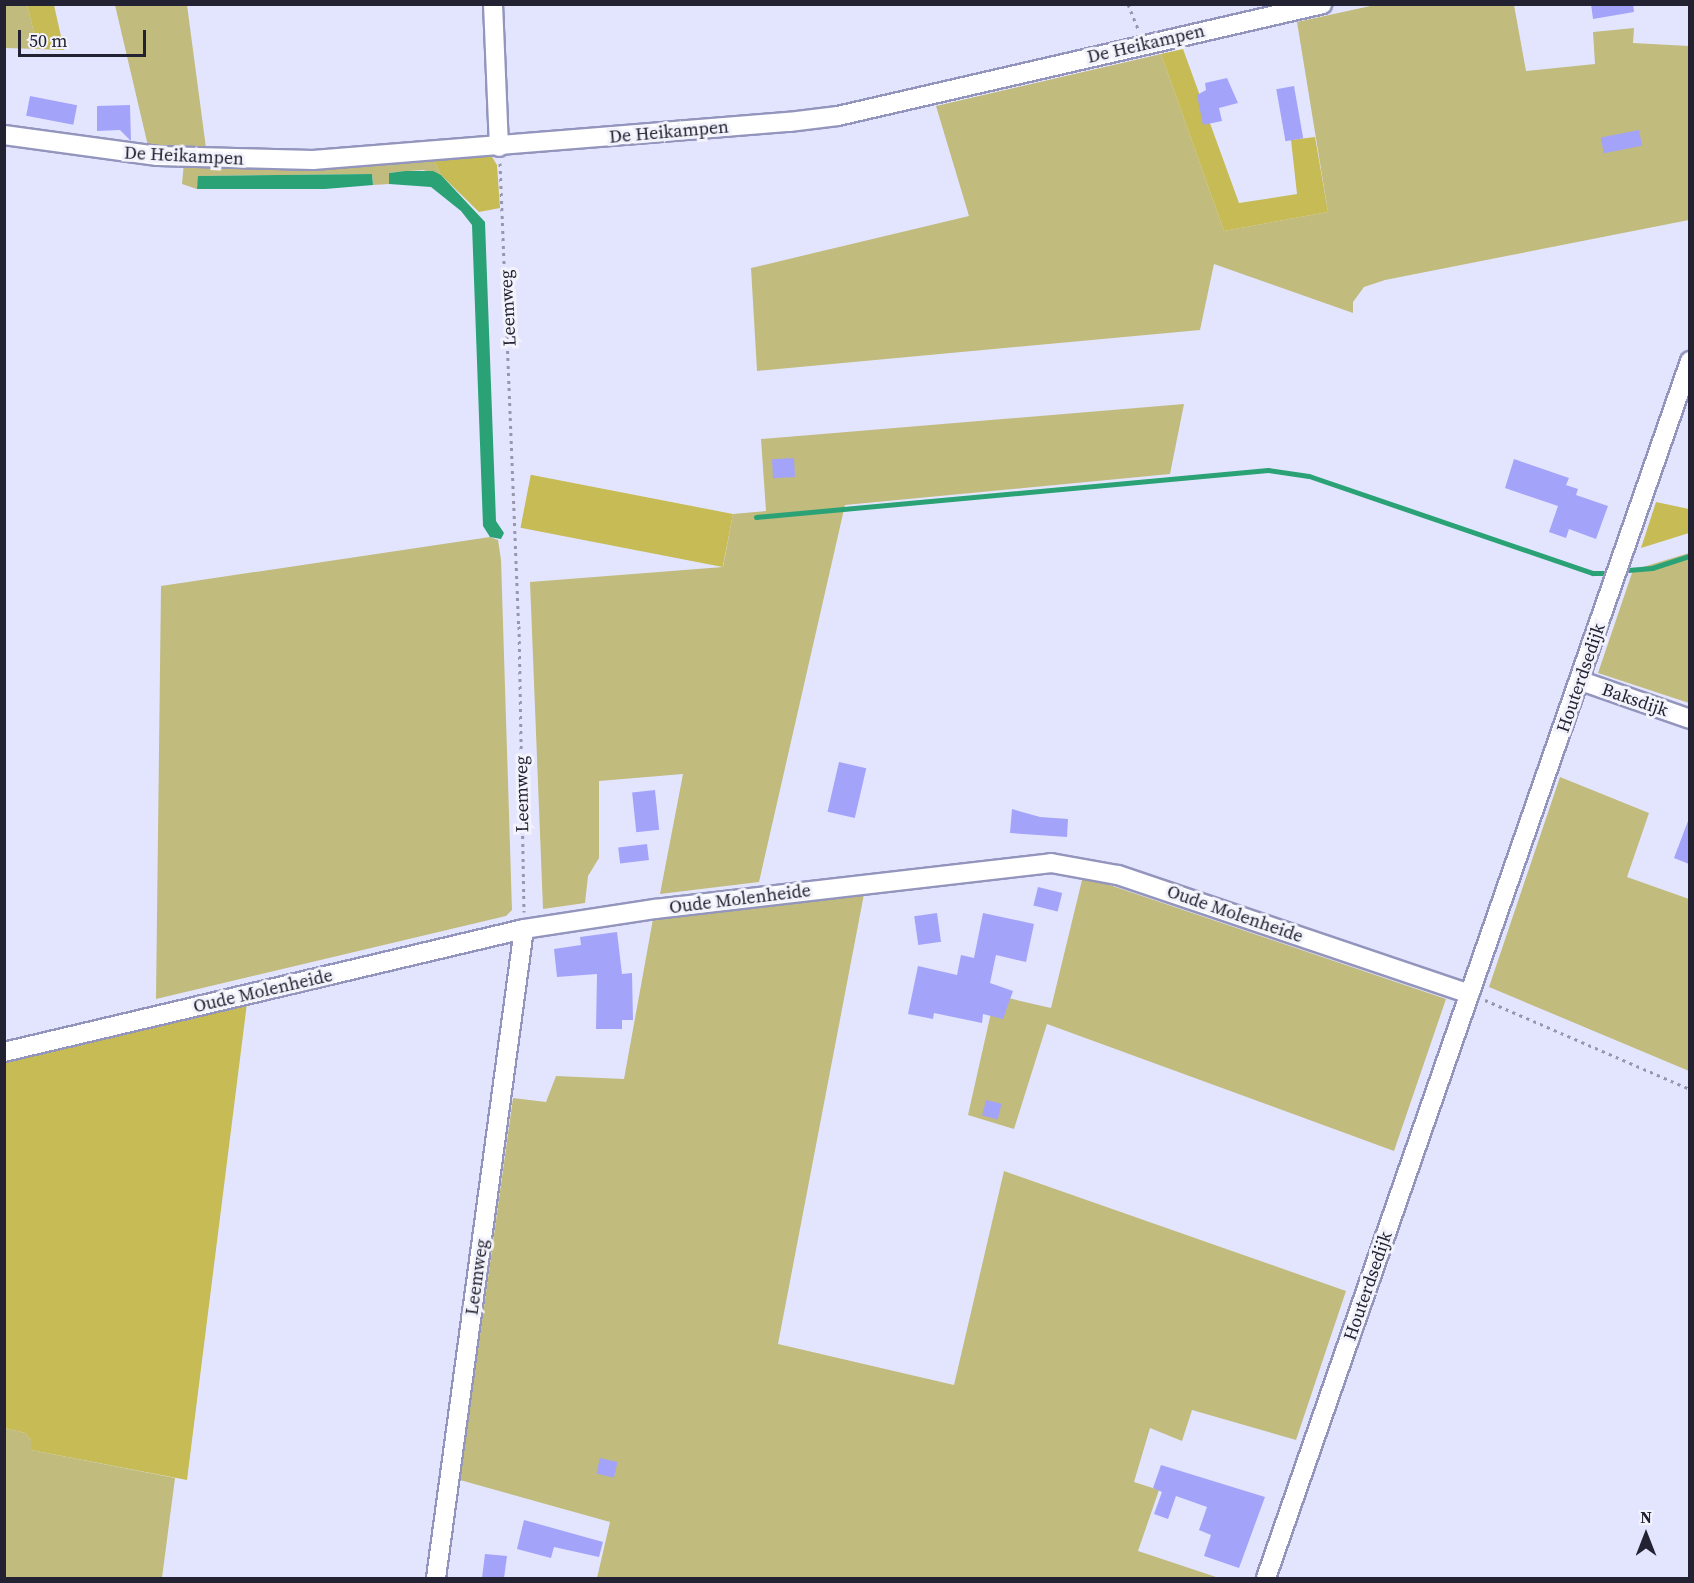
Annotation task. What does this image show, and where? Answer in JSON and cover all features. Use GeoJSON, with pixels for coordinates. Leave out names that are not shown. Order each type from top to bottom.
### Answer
{"type":"FeatureCollection","features":[{"type":"Feature","properties":{"kind":"street"},"geometry":{"type":"LineString","coordinates":[[493,4],[500,147]]}},
{"type":"Feature","properties":{"kind":"street","name":"De Heikampen"},"geometry":{"type":"LineString","coordinates":[[4,135],[98,151],[222,159],[313,160],[500,147],[838,116],[1322,4]]}},
{"type":"Feature","properties":{"kind":"street","name":"Houterdsedijk"},"geometry":{"type":"LineString","coordinates":[[1266,1578],[1469,994],[1581,681],[1689,361]]}},
{"type":"Feature","properties":{"kind":"street","name":"Baksdijk"},"geometry":{"type":"LineString","coordinates":[[1581,681],[1689,719]]}},
{"type":"Feature","properties":{"kind":"street","name":"Oude Molenheide"},"geometry":{"type":"LineString","coordinates":[[4,1052],[524,929],[655,909],[1051,863],[1118,875],[1469,994]]}},
{"type":"Feature","properties":{"kind":"street","name":"Leemweg"},"geometry":{"type":"LineString","coordinates":[[436,1578],[524,929]]}},
{"type":"Feature","properties":{"kind":"path"},"geometry":{"type":"LineString","coordinates":[[1128,4],[1144,45]]}},
{"type":"Feature","properties":{"kind":"path","name":"Leemweg"},"geometry":{"type":"LineString","coordinates":[[500,147],[519,626],[524,929]]}},
{"type":"Feature","properties":{"kind":"path"},"geometry":{"type":"LineString","coordinates":[[1469,994],[1689,1089]]}},
{"type":"Feature","properties":{"kind":"shaded area"},"geometry":{"type":"Polygon","coordinates":[[[5,5],[27,5],[38,49],[5,48],[5,5]]]}},
{"type":"Feature","properties":{"kind":"shaded area"},"geometry":{"type":"Polygon","coordinates":[[[27,5],[54,5],[64,50],[38,49],[27,5]]]}},
{"type":"Feature","properties":{"kind":"shaded area"},"geometry":{"type":"Polygon","coordinates":[[[115,5],[187,5],[206,148],[148,146],[115,5]]]}},
{"type":"Feature","properties":{"kind":"shaded area"},"geometry":{"type":"Polygon","coordinates":[[[1375,5],[1514,5],[1526,71],[1595,64],[1593,32],[1634,28],[1633,43],[1689,46],[1689,220],[1385,280],[1364,287],[1353,302],[1353,313],[1214,264],[1200,330],[757,371],[751,268],[969,216],[936,106],[1161,54],[1224,231],[1328,212],[1297,22],[1375,5]]]}},
{"type":"Feature","properties":{"kind":"shaded area"},"geometry":{"type":"Polygon","coordinates":[[[1183,49],[1239,203],[1297,194],[1291,140],[1315,137],[1328,212],[1224,231],[1161,54],[1183,49]]]}},
{"type":"Feature","properties":{"kind":"shaded area"},"geometry":{"type":"Polygon","coordinates":[[[489,152],[497,165],[500,208],[479,212],[441,175],[432,156],[489,152]]]}},
{"type":"Feature","properties":{"kind":"shaded area"},"geometry":{"type":"Polygon","coordinates":[[[432,156],[441,175],[423,170],[389,173],[389,184],[373,185],[372,174],[199,176],[197,189],[182,184],[184,162],[432,156]]]}},
{"type":"Feature","properties":{"kind":"shaded area"},"geometry":{"type":"Polygon","coordinates":[[[433,171],[441,175],[485,222],[496,521],[504,533],[501,539],[490,537],[483,526],[472,225],[461,211],[431,187],[389,184],[389,173],[433,171]]]}},
{"type":"Feature","properties":{"kind":"shaded area"},"geometry":{"type":"Polygon","coordinates":[[[372,174],[373,185],[325,189],[197,189],[198,176],[372,174]]]}},
{"type":"Feature","properties":{"kind":"shaded area"},"geometry":{"type":"Polygon","coordinates":[[[1184,404],[1170,474],[845,505],[759,882],[660,894],[683,774],[599,781],[599,858],[588,876],[585,903],[543,909],[530,582],[723,567],[733,514],[766,511],[761,439],[1184,404]]]}},
{"type":"Feature","properties":{"kind":"shaded area"},"geometry":{"type":"Polygon","coordinates":[[[531,475],[733,514],[723,567],[520,528],[531,475]]]}},
{"type":"Feature","properties":{"kind":"shaded area"},"geometry":{"type":"Polygon","coordinates":[[[1656,502],[1689,509],[1689,533],[1641,548],[1656,502]]]}},
{"type":"Feature","properties":{"kind":"shaded area"},"geometry":{"type":"Polygon","coordinates":[[[490,537],[498,540],[501,560],[512,910],[506,916],[156,999],[161,586],[490,537]]]}},
{"type":"Feature","properties":{"kind":"shaded area"},"geometry":{"type":"Polygon","coordinates":[[[1689,553],[1689,703],[1598,673],[1633,570],[1689,553]]]}},
{"type":"Feature","properties":{"kind":"shaded area"},"geometry":{"type":"Polygon","coordinates":[[[1560,777],[1649,813],[1627,877],[1689,899],[1689,1071],[1489,987],[1560,777]]]}},
{"type":"Feature","properties":{"kind":"shaded area"},"geometry":{"type":"Polygon","coordinates":[[[1083,876],[1446,999],[1394,1151],[1047,1024],[1014,1129],[968,1115],[995,995],[1051,1008],[1083,876]]]}},
{"type":"Feature","properties":{"kind":"shaded area"},"geometry":{"type":"Polygon","coordinates":[[[864,894],[778,1344],[954,1385],[1004,1171],[1346,1291],[1296,1440],[1192,1410],[1182,1441],[1150,1428],[1134,1482],[1159,1490],[1138,1551],[1219,1578],[597,1578],[610,1522],[460,1480],[513,1098],[546,1102],[556,1076],[624,1079],[653,919],[864,894]]]}},
{"type":"Feature","properties":{"kind":"shaded area"},"geometry":{"type":"Polygon","coordinates":[[[247,1003],[187,1480],[31,1450],[31,1440],[25,1433],[5,1428],[4,1061],[247,1003]]]}},
{"type":"Feature","properties":{"kind":"shaded area"},"geometry":{"type":"Polygon","coordinates":[[[5,1428],[25,1433],[31,1440],[31,1450],[175,1478],[162,1578],[5,1578],[5,1428]]]}},
{"type":"Feature","properties":{"kind":"building"},"geometry":{"type":"Polygon","coordinates":[[[1591,4],[1633,4],[1634,12],[1593,19],[1591,4]]]}},
{"type":"Feature","properties":{"kind":"building"},"geometry":{"type":"Polygon","coordinates":[[[1227,78],[1238,103],[1219,108],[1222,121],[1203,125],[1197,95],[1206,90],[1205,83],[1227,78]]]}},
{"type":"Feature","properties":{"kind":"building"},"geometry":{"type":"Polygon","coordinates":[[[1294,86],[1303,138],[1285,141],[1276,89],[1294,86]]]}},
{"type":"Feature","properties":{"kind":"building"},"geometry":{"type":"Polygon","coordinates":[[[30,96],[77,105],[73,125],[26,116],[30,96]]]}},
{"type":"Feature","properties":{"kind":"building"},"geometry":{"type":"Polygon","coordinates":[[[130,105],[131,141],[120,130],[97,131],[97,106],[130,105]]]}},
{"type":"Feature","properties":{"kind":"building"},"geometry":{"type":"Polygon","coordinates":[[[1639,130],[1642,146],[1604,153],[1601,137],[1639,130]]]}},
{"type":"Feature","properties":{"kind":"building"},"geometry":{"type":"Polygon","coordinates":[[[794,458],[795,477],[773,478],[772,459],[794,458]]]}},
{"type":"Feature","properties":{"kind":"building"},"geometry":{"type":"Polygon","coordinates":[[[1514,459],[1569,478],[1566,485],[1578,489],[1576,495],[1608,506],[1596,539],[1569,529],[1566,538],[1549,532],[1558,506],[1505,488],[1514,459]]]}},
{"type":"Feature","properties":{"kind":"building"},"geometry":{"type":"Polygon","coordinates":[[[839,762],[866,768],[855,818],[828,812],[839,762]]]}},
{"type":"Feature","properties":{"kind":"building"},"geometry":{"type":"Polygon","coordinates":[[[655,790],[659,830],[636,832],[632,792],[655,790]]]}},
{"type":"Feature","properties":{"kind":"building"},"geometry":{"type":"Polygon","coordinates":[[[1012,809],[1040,817],[1068,819],[1067,837],[1010,833],[1012,809]]]}},
{"type":"Feature","properties":{"kind":"building"},"geometry":{"type":"Polygon","coordinates":[[[1689,822],[1689,864],[1674,858],[1689,822]]]}},
{"type":"Feature","properties":{"kind":"building"},"geometry":{"type":"Polygon","coordinates":[[[647,844],[649,860],[620,863],[618,848],[647,844]]]}},
{"type":"Feature","properties":{"kind":"building"},"geometry":{"type":"Polygon","coordinates":[[[1038,887],[1062,893],[1058,911],[1033,905],[1038,887]]]}},
{"type":"Feature","properties":{"kind":"building"},"geometry":{"type":"Polygon","coordinates":[[[937,913],[941,942],[918,945],[914,916],[937,913]]]}},
{"type":"Feature","properties":{"kind":"building"},"geometry":{"type":"Polygon","coordinates":[[[983,913],[1034,924],[1026,962],[996,955],[990,983],[1013,991],[1003,1019],[983,1014],[982,1023],[934,1013],[933,1019],[908,1014],[918,966],[957,975],[961,955],[974,958],[983,913]]]}},
{"type":"Feature","properties":{"kind":"building"},"geometry":{"type":"Polygon","coordinates":[[[617,932],[622,974],[632,973],[633,1020],[622,1020],[622,1029],[596,1029],[597,974],[557,977],[554,949],[581,945],[580,937],[617,932]]]}},
{"type":"Feature","properties":{"kind":"building"},"geometry":{"type":"Polygon","coordinates":[[[986,1100],[1002,1104],[998,1119],[982,1116],[986,1100]]]}},
{"type":"Feature","properties":{"kind":"building"},"geometry":{"type":"Polygon","coordinates":[[[600,1458],[618,1462],[614,1478],[596,1474],[600,1458]]]}},
{"type":"Feature","properties":{"kind":"building"},"geometry":{"type":"Polygon","coordinates":[[[1161,1465],[1265,1497],[1239,1568],[1204,1556],[1211,1535],[1199,1530],[1207,1507],[1176,1496],[1168,1519],[1154,1514],[1162,1492],[1153,1488],[1161,1465]]]}},
{"type":"Feature","properties":{"kind":"building"},"geometry":{"type":"Polygon","coordinates":[[[524,1520],[603,1542],[599,1557],[554,1547],[551,1558],[517,1549],[524,1520]]]}},
{"type":"Feature","properties":{"kind":"building"},"geometry":{"type":"Polygon","coordinates":[[[485,1554],[507,1556],[504,1578],[482,1578],[485,1554]]]}},
{"type":"Feature","properties":{"kind":"waterway"},"geometry":{"type":"LineString","coordinates":[[756,517],[1268,470],[1309,476],[1593,573],[1609,573]]}},
{"type":"Feature","properties":{"kind":"waterway"},"geometry":{"type":"LineString","coordinates":[[1628,570],[1652,568],[1690,556]]}}]}
